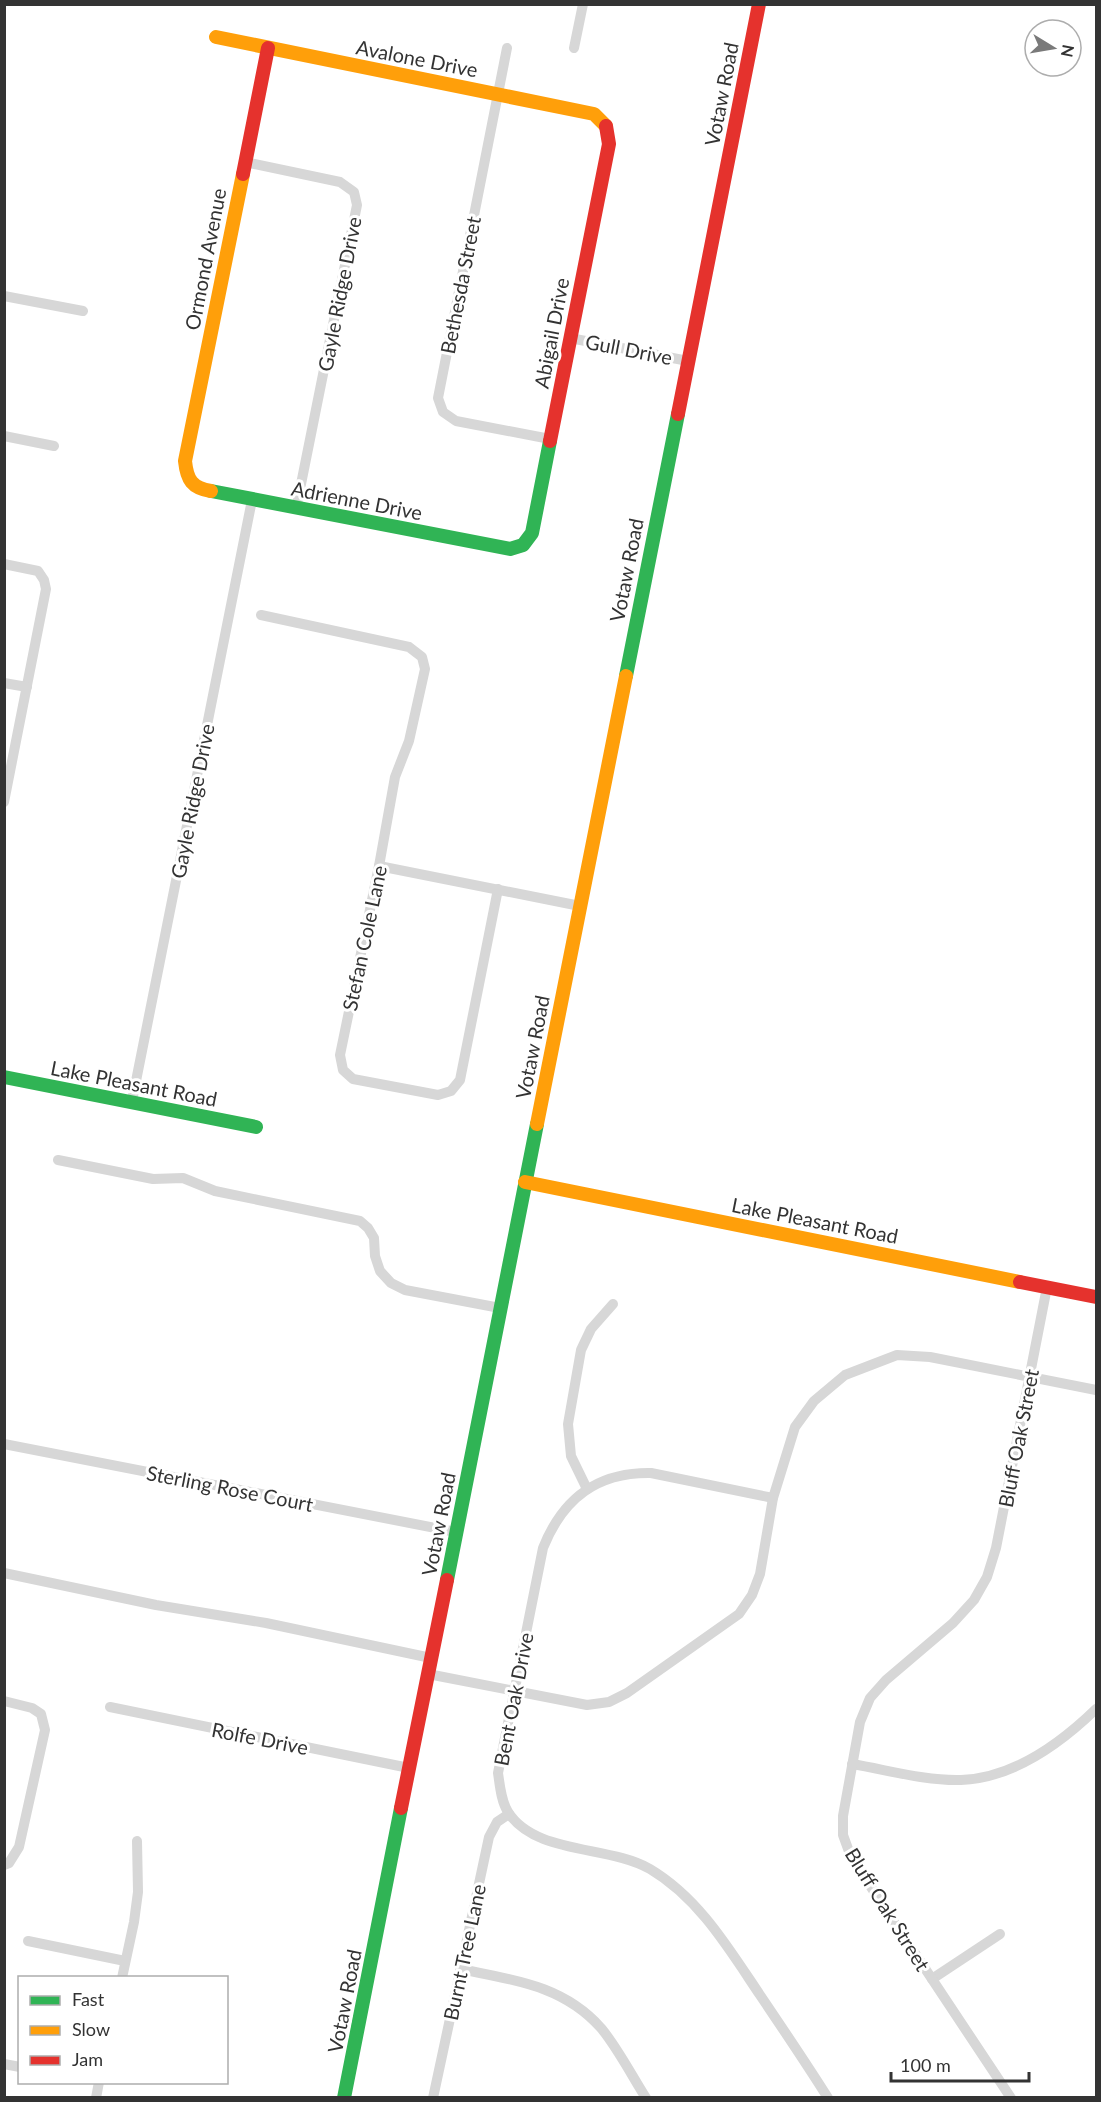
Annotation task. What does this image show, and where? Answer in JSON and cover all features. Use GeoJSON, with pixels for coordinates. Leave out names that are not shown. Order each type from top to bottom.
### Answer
{"type":"FeatureCollection","features":[{"type":"Feature","properties":{"kind":"street"},"geometry":{"type":"LineString","coordinates":[[574,48],[583,4]]}},
{"type":"Feature","properties":{"kind":"street","name":"Votaw Road"},"geometry":{"type":"LineString","coordinates":[[344,2097],[759,4]]}},
{"type":"Feature","properties":{"kind":"street","name":"Avalone Drive"},"geometry":{"type":"LineString","coordinates":[[216,37],[594,114],[606,126]]}},
{"type":"Feature","properties":{"kind":"street","name":"Ormond Avenue"},"geometry":{"type":"LineString","coordinates":[[187,477],[185,461],[268,48]]}},
{"type":"Feature","properties":{"kind":"street","name":"Bethesda Street"},"geometry":{"type":"LineString","coordinates":[[507,48],[438,398],[442,412],[456,421],[550,439]]}},
{"type":"Feature","properties":{"kind":"street","name":"Abigail Drive"},"geometry":{"type":"LineString","coordinates":[[523,545],[532,533],[609,144],[606,126]]}},
{"type":"Feature","properties":{"kind":"street","name":"Gayle Ridge Drive"},"geometry":{"type":"LineString","coordinates":[[244,162],[340,182],[354,192],[357,205],[296,509]]}},
{"type":"Feature","properties":{"kind":"street"},"geometry":{"type":"LineString","coordinates":[[4,296],[83,311]]}},
{"type":"Feature","properties":{"kind":"street","name":"Gull Drive"},"geometry":{"type":"LineString","coordinates":[[570,338],[688,361]]}},
{"type":"Feature","properties":{"kind":"street"},"geometry":{"type":"LineString","coordinates":[[4,436],[54,446]]}},
{"type":"Feature","properties":{"kind":"street","name":"Adrienne Drive"},"geometry":{"type":"LineString","coordinates":[[187,477],[199,489],[296,509],[510,549],[523,545]]}},
{"type":"Feature","properties":{"kind":"street","name":"Gayle Ridge Drive"},"geometry":{"type":"LineString","coordinates":[[132,1101],[252,500]]}},
{"type":"Feature","properties":{"kind":"street"},"geometry":{"type":"LineString","coordinates":[[4,564],[38,571],[44,580],[46,590],[4,802]]}},
{"type":"Feature","properties":{"kind":"street","name":"Stefan Cole Lane"},"geometry":{"type":"LineString","coordinates":[[261,615],[409,646],[422,657],[425,669],[409,741],[395,777],[340,1054],[343,1070],[353,1079],[438,1095],[451,1091],[460,1080],[498,889]]}},
{"type":"Feature","properties":{"kind":"street"},"geometry":{"type":"LineString","coordinates":[[4,683],[27,687]]}},
{"type":"Feature","properties":{"kind":"street"},"geometry":{"type":"LineString","coordinates":[[379,866],[580,906]]}},
{"type":"Feature","properties":{"kind":"street","name":"Lake Pleasant Road"},"geometry":{"type":"LineString","coordinates":[[4,1077],[256,1127]]}},
{"type":"Feature","properties":{"kind":"street"},"geometry":{"type":"LineString","coordinates":[[58,1160],[153,1179],[183,1178],[214,1191],[360,1221],[374,1238],[375,1257],[380,1271],[390,1283],[405,1290],[500,1308]]}},
{"type":"Feature","properties":{"kind":"street","name":"Lake Pleasant Road"},"geometry":{"type":"LineString","coordinates":[[525,1182],[1096,1297]]}},
{"type":"Feature","properties":{"kind":"street","name":"Bluff Oak Street"},"geometry":{"type":"LineString","coordinates":[[1011,2097],[851,1857],[843,1835],[843,1816],[860,1722],[870,1698],[886,1680],[953,1623],[974,1600],[987,1577],[996,1548],[1047,1287]]}},
{"type":"Feature","properties":{"kind":"street"},"geometry":{"type":"LineString","coordinates":[[587,1488],[571,1456],[568,1424],[581,1350],[591,1329],[613,1305]]}},
{"type":"Feature","properties":{"kind":"street"},"geometry":{"type":"LineString","coordinates":[[428,1674],[587,1705],[609,1702],[627,1693],[739,1614],[752,1595],[760,1574],[773,1498],[795,1427],[814,1401],[845,1376],[897,1355],[930,1357],[1096,1390]]}},
{"type":"Feature","properties":{"kind":"street","name":"Sterling Rose Court"},"geometry":{"type":"LineString","coordinates":[[4,1444],[456,1532]]}},
{"type":"Feature","properties":{"kind":"street","name":"Bent Oak Drive"},"geometry":{"type":"LineString","coordinates":[[509,1814],[500,1790],[498,1773],[543,1548],[551,1526],[565,1509],[587,1488],[609,1477],[632,1472],[651,1473],[773,1498]]}},
{"type":"Feature","properties":{"kind":"street"},"geometry":{"type":"LineString","coordinates":[[4,1573],[156,1605],[266,1623],[431,1658]]}},
{"type":"Feature","properties":{"kind":"street"},"geometry":{"type":"LineString","coordinates":[[4,1701],[32,1708],[41,1714],[45,1730],[19,1847],[9,1863],[4,1865]]}},
{"type":"Feature","properties":{"kind":"street","name":"Rolfe Drive"},"geometry":{"type":"LineString","coordinates":[[111,1707],[409,1768]]}},
{"type":"Feature","properties":{"kind":"street"},"geometry":{"type":"LineString","coordinates":[[852,1764],[933,1778],[962,1780],[997,1773],[1023,1762],[1074,1731],[1096,1709]]}},
{"type":"Feature","properties":{"kind":"street"},"geometry":{"type":"LineString","coordinates":[[509,1814],[534,1834],[547,1840],[628,1860],[649,1869],[673,1886],[705,1917],[725,1942],[828,2097]]}},
{"type":"Feature","properties":{"kind":"street","name":"Burnt Tree Lane"},"geometry":{"type":"LineString","coordinates":[[434,2097],[489,1838],[497,1822],[509,1814]]}},
{"type":"Feature","properties":{"kind":"street"},"geometry":{"type":"LineString","coordinates":[[122,1976],[138,1892],[137,1841]]}},
{"type":"Feature","properties":{"kind":"street"},"geometry":{"type":"LineString","coordinates":[[932,1979],[1000,1934]]}},
{"type":"Feature","properties":{"kind":"street"},"geometry":{"type":"LineString","coordinates":[[28,1941],[125,1961]]}},
{"type":"Feature","properties":{"kind":"street"},"geometry":{"type":"LineString","coordinates":[[460,1969],[537,1985],[560,1995],[602,2029],[646,2097]]}},
{"type":"Feature","properties":{"kind":"traffic: fast"},"geometry":{"type":"LineString","coordinates":[[626,676],[678,414]]}},
{"type":"Feature","properties":{"kind":"traffic: fast"},"geometry":{"type":"LineString","coordinates":[[211,491],[510,549],[523,545],[532,533],[550,441]]}},
{"type":"Feature","properties":{"kind":"traffic: fast"},"geometry":{"type":"LineString","coordinates":[[4,1077],[256,1127]]}},
{"type":"Feature","properties":{"kind":"traffic: fast"},"geometry":{"type":"LineString","coordinates":[[447,1580],[537,1124]]}},
{"type":"Feature","properties":{"kind":"traffic: fast"},"geometry":{"type":"LineString","coordinates":[[344,2098],[401,1808]]}},
{"type":"Feature","properties":{"kind":"traffic: slow"},"geometry":{"type":"LineString","coordinates":[[216,37],[594,114],[606,126]]}},
{"type":"Feature","properties":{"kind":"traffic: slow"},"geometry":{"type":"LineString","coordinates":[[211,491],[199,488],[192,482],[187,473],[185,461],[243,174]]}},
{"type":"Feature","properties":{"kind":"traffic: slow"},"geometry":{"type":"LineString","coordinates":[[537,1124],[626,676]]}},
{"type":"Feature","properties":{"kind":"traffic: slow"},"geometry":{"type":"LineString","coordinates":[[525,1182],[1020,1282]]}},
{"type":"Feature","properties":{"kind":"traffic: jam"},"geometry":{"type":"LineString","coordinates":[[678,414],[759,4]]}},
{"type":"Feature","properties":{"kind":"traffic: jam"},"geometry":{"type":"LineString","coordinates":[[243,174],[268,48]]}},
{"type":"Feature","properties":{"kind":"traffic: jam"},"geometry":{"type":"LineString","coordinates":[[550,441],[609,144],[606,126]]}},
{"type":"Feature","properties":{"kind":"traffic: jam"},"geometry":{"type":"LineString","coordinates":[[1020,1282],[1096,1297]]}},
{"type":"Feature","properties":{"kind":"traffic: jam"},"geometry":{"type":"LineString","coordinates":[[401,1808],[447,1580]]}}]}
